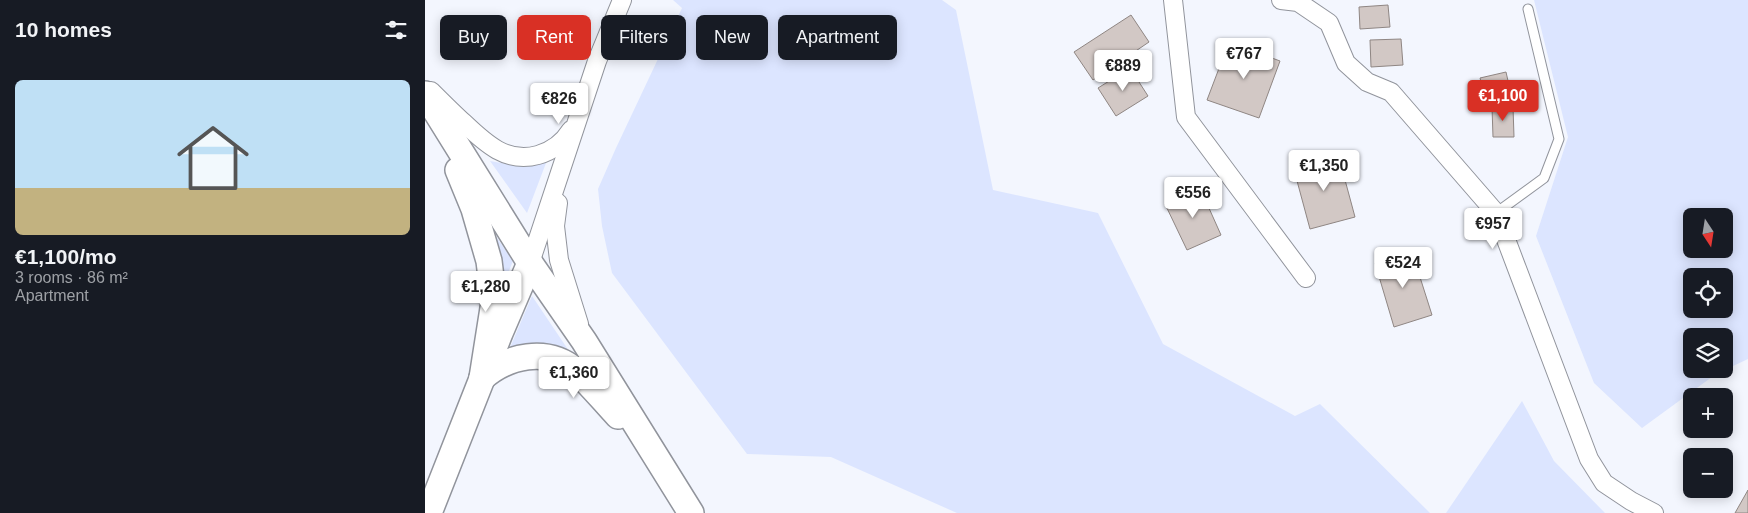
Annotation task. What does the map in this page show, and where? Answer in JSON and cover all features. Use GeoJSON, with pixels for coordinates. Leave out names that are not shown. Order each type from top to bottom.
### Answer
{"type":"FeatureCollection","features":[{"type":"Feature","properties":{"kind":"street"},"geometry":{"type":"LineString","coordinates":[[429,513],[481,378],[530,263],[597,61],[623,0]]}},
{"type":"Feature","properties":{"kind":"street"},"geometry":{"type":"LineString","coordinates":[[1173,0],[1186,117],[1306,278]]}},
{"type":"Feature","properties":{"kind":"street"},"geometry":{"type":"LineString","coordinates":[[1281,0],[1298,2],[1329,23],[1346,63],[1367,82],[1391,92],[1496,213],[1589,459],[1604,483],[1631,501],[1654,513]]}},
{"type":"Feature","properties":{"kind":"street"},"geometry":{"type":"LineString","coordinates":[[427,94],[487,144],[511,156],[524,158],[546,152],[565,139],[578,119]]}},
{"type":"Feature","properties":{"kind":"street"},"geometry":{"type":"LineString","coordinates":[[427,94],[530,263],[584,341],[691,513]]}},
{"type":"Feature","properties":{"kind":"street"},"geometry":{"type":"LineString","coordinates":[[427,94],[474,209],[489,261],[494,302],[481,378]]}},
{"type":"Feature","properties":{"kind":"street"},"geometry":{"type":"LineString","coordinates":[[561,170],[555,226],[559,260],[584,341]]}},
{"type":"Feature","properties":{"kind":"street"},"geometry":{"type":"LineString","coordinates":[[481,378],[502,363],[521,358],[540,357],[565,364],[575,371],[652,452]]}},
{"type":"Feature","properties":{"kind":"lane"},"geometry":{"type":"LineString","coordinates":[[1496,213],[1544,178],[1559,139],[1528,9]]}},
{"type":"Feature","properties":{"kind":"shaded area"},"geometry":{"type":"Polygon","coordinates":[[[673,0],[942,0],[956,10],[993,190],[1098,213],[1163,344],[1295,416],[1320,404],[1430,513],[957,513],[831,457],[747,454],[612,273],[602,226],[598,189],[657,60],[686,60],[686,15],[679,15],[682,8],[673,0]]]}},
{"type":"Feature","properties":{"kind":"shaded area"},"geometry":{"type":"Polygon","coordinates":[[[1534,0],[1748,0],[1748,359],[1733,366],[1733,328],[1683,328],[1683,378],[1711,378],[1697,388],[1683,388],[1683,398],[1642,428],[1594,383],[1536,236],[1568,137],[1534,0]]]}},
{"type":"Feature","properties":{"kind":"shaded area"},"geometry":{"type":"Polygon","coordinates":[[[490,161],[519,166],[546,163],[527,213],[490,161]]]}},
{"type":"Feature","properties":{"kind":"shaded area"},"geometry":{"type":"Polygon","coordinates":[[[491,229],[513,261],[505,280],[491,229]]]}},
{"type":"Feature","properties":{"kind":"shaded area"},"geometry":{"type":"Polygon","coordinates":[[[532,296],[571,354],[509,350],[532,296]]]}},
{"type":"Feature","properties":{"kind":"shaded area"},"geometry":{"type":"Polygon","coordinates":[[[1522,401],[1554,461],[1605,513],[1446,513],[1522,401]]]}},
{"type":"Feature","properties":{"kind":"building"},"geometry":{"type":"Polygon","coordinates":[[[1388,5],[1390,27],[1360,29],[1359,7],[1388,5]]]}},
{"type":"Feature","properties":{"kind":"building"},"geometry":{"type":"Polygon","coordinates":[[[1131,15],[1149,42],[1093,80],[1074,52],[1131,15]]]}},
{"type":"Feature","properties":{"kind":"building"},"geometry":{"type":"Polygon","coordinates":[[[1401,39],[1403,65],[1371,67],[1370,40],[1401,39]]]}},
{"type":"Feature","properties":{"kind":"building"},"geometry":{"type":"Polygon","coordinates":[[[1229,42],[1280,61],[1259,118],[1207,100],[1229,42]]]}},
{"type":"Feature","properties":{"kind":"building"},"geometry":{"type":"Polygon","coordinates":[[[1130,68],[1148,96],[1116,116],[1098,88],[1130,68]]]}},
{"type":"Feature","properties":{"kind":"building"},"geometry":{"type":"Polygon","coordinates":[[[1506,72],[1511,94],[1486,100],[1480,78],[1506,72]]]}},
{"type":"Feature","properties":{"kind":"building"},"geometry":{"type":"Polygon","coordinates":[[[1492,107],[1513,107],[1514,137],[1493,137],[1492,107]]]}},
{"type":"Feature","properties":{"kind":"building"},"geometry":{"type":"Polygon","coordinates":[[[1338,154],[1355,217],[1310,229],[1293,166],[1338,154]]]}},
{"type":"Feature","properties":{"kind":"building"},"geometry":{"type":"Polygon","coordinates":[[[1200,188],[1221,235],[1187,250],[1165,204],[1200,188]]]}},
{"type":"Feature","properties":{"kind":"building"},"geometry":{"type":"Polygon","coordinates":[[[1412,252],[1432,315],[1394,327],[1375,263],[1412,252]]]}},
{"type":"Feature","properties":{"kind":"building"},"geometry":{"type":"Polygon","coordinates":[[[1748,490],[1748,513],[1735,513],[1748,490]]]}}]}
